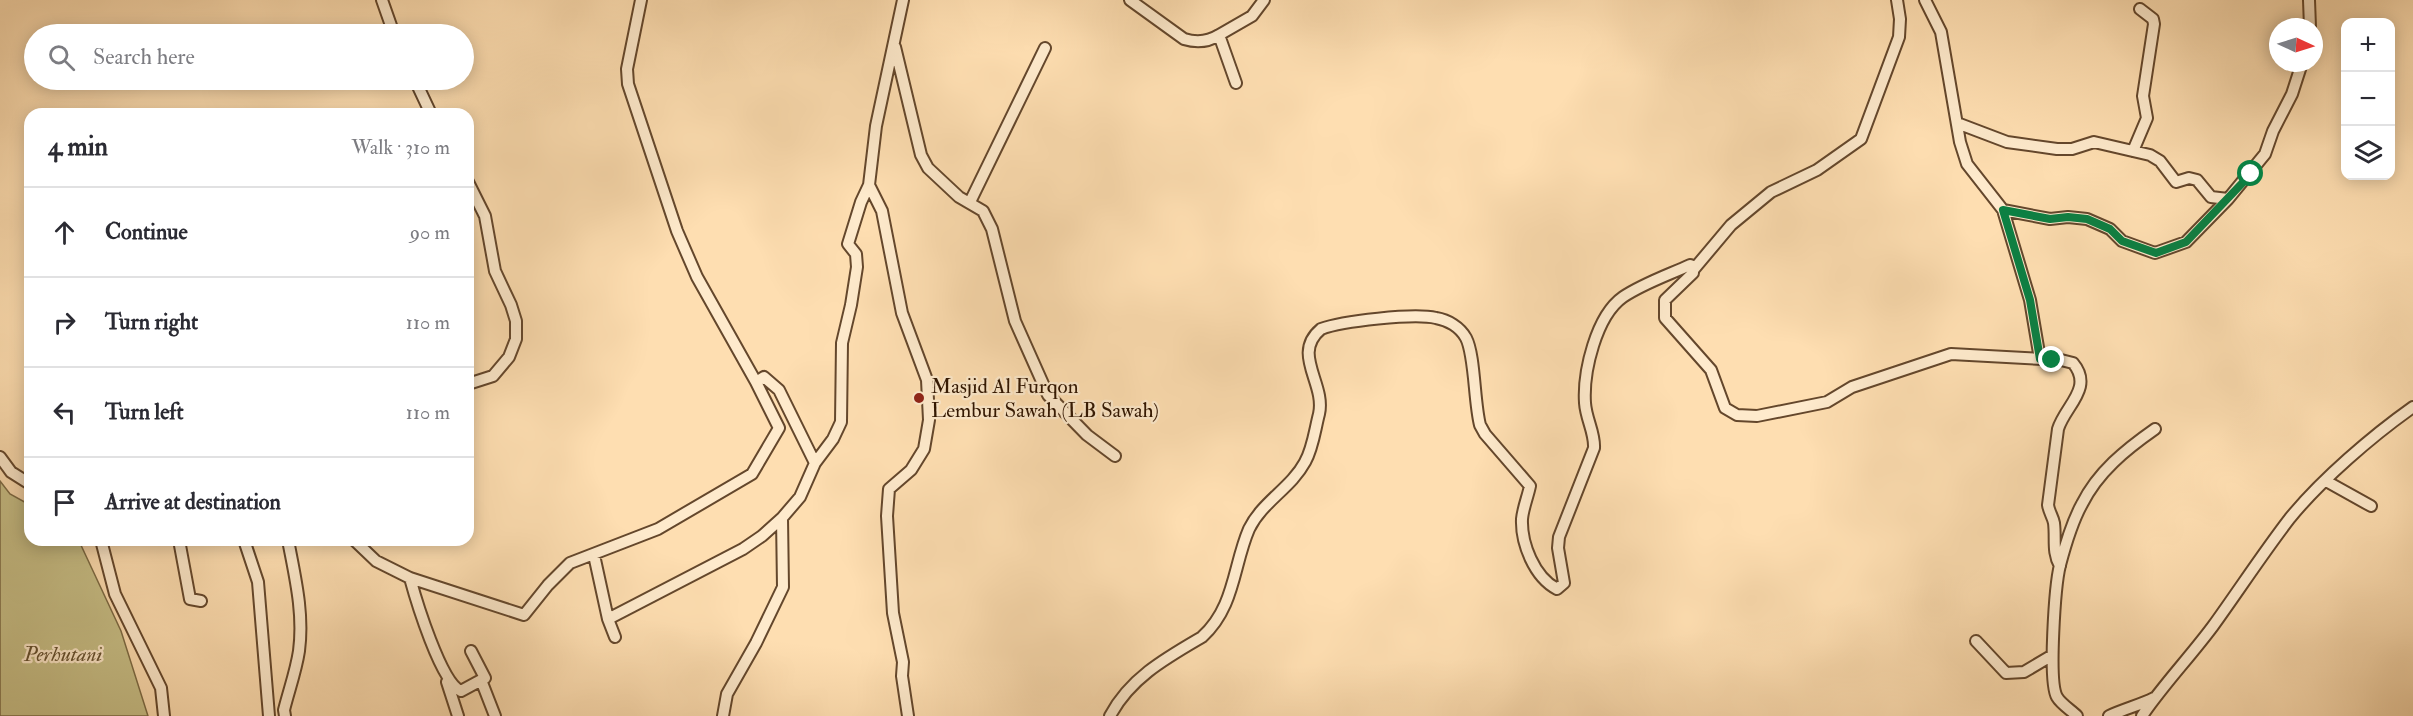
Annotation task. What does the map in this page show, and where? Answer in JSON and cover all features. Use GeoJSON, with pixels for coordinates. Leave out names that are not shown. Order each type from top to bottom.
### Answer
{"type":"FeatureCollection","features":[{"type":"Feature","properties":{"kind":"street"},"geometry":{"type":"LineString","coordinates":[[382,0],[390,24]]}},
{"type":"Feature","properties":{"kind":"street"},"geometry":{"type":"LineString","coordinates":[[360,546],[376,561],[410,578],[524,615],[548,585],[570,564],[658,529],[752,474],[779,428],[697,277],[677,231],[628,84],[627,69],[641,0]]}},
{"type":"Feature","properties":{"kind":"street"},"geometry":{"type":"LineString","coordinates":[[608,620],[735,554],[762,536],[800,497],[814,463],[833,439],[841,422],[842,343],[857,267],[856,254],[848,244],[861,202],[869,185],[876,126],[903,0]]}},
{"type":"Feature","properties":{"kind":"street"},"geometry":{"type":"LineString","coordinates":[[1130,0],[1184,39],[1194,42],[1211,40],[1251,16],[1264,0]]}},
{"type":"Feature","properties":{"kind":"street"},"geometry":{"type":"LineString","coordinates":[[1897,0],[1900,19],[1899,37],[1861,139],[1817,170],[1771,192],[1731,225],[1682,285],[1665,300],[1665,318],[1711,370],[1725,408],[1737,415],[1764,415],[1827,402],[1852,387],[1951,354],[2061,360],[2073,363],[2079,375],[2080,384],[2077,399],[2061,420],[2049,497],[2049,512],[2054,520],[2055,558],[2060,566]]}},
{"type":"Feature","properties":{"kind":"street"},"geometry":{"type":"LineString","coordinates":[[1925,0],[1941,32],[1957,123],[1967,164],[2003,210],[2030,300],[2040,359]]}},
{"type":"Feature","properties":{"kind":"street"},"geometry":{"type":"LineString","coordinates":[[2309,0],[2310,18]]}},
{"type":"Feature","properties":{"kind":"street"},"geometry":{"type":"LineString","coordinates":[[2133,151],[2147,118],[2143,96],[2154,24],[2153,19],[2140,9]]}},
{"type":"Feature","properties":{"kind":"street"},"geometry":{"type":"LineString","coordinates":[[1219,35],[1236,82]]}},
{"type":"Feature","properties":{"kind":"street"},"geometry":{"type":"LineString","coordinates":[[894,44],[921,155],[928,168],[959,197],[984,211],[992,229],[1015,321],[1048,395],[1087,435],[1115,456]]}},
{"type":"Feature","properties":{"kind":"street"},"geometry":{"type":"LineString","coordinates":[[970,202],[1045,48]]}},
{"type":"Feature","properties":{"kind":"street"},"geometry":{"type":"LineString","coordinates":[[2003,210],[2050,219],[2068,217],[2087,219],[2110,229],[2122,241],[2156,253],[2186,242],[2228,199],[2265,154],[2292,94],[2299,72]]}},
{"type":"Feature","properties":{"kind":"street"},"geometry":{"type":"LineString","coordinates":[[420,90],[428,108]]}},
{"type":"Feature","properties":{"kind":"street"},"geometry":{"type":"LineString","coordinates":[[1957,123],[2007,142],[2057,149],[2072,149],[2094,142],[2133,151],[2156,158],[2176,182],[2189,178],[2195,179],[2211,197],[2228,199]]}},
{"type":"Feature","properties":{"kind":"street"},"geometry":{"type":"LineString","coordinates":[[869,185],[882,211],[900,304],[927,380],[929,404],[924,449],[910,470],[889,489],[888,498],[892,613],[903,662],[902,676],[908,716]]}},
{"type":"Feature","properties":{"kind":"street"},"geometry":{"type":"LineString","coordinates":[[474,194],[485,216],[495,271],[516,321],[516,339],[509,357],[493,376],[474,382]]}},
{"type":"Feature","properties":{"kind":"street"},"geometry":{"type":"LineString","coordinates":[[1110,716],[1129,688],[1156,664],[1202,638],[1208,632],[1230,593],[1245,540],[1256,517],[1305,462],[1321,401],[1309,365],[1307,348],[1314,334],[1321,328],[1422,316],[1442,320],[1458,328],[1466,337],[1469,346],[1476,412],[1480,425],[1485,434],[1530,486],[1522,518],[1523,537],[1533,563],[1544,579],[1557,589],[1564,583],[1558,548],[1559,537],[1594,448],[1595,440],[1586,409],[1585,382],[1588,364],[1606,316],[1626,295],[1690,265],[1694,269]]}},
{"type":"Feature","properties":{"kind":"street"},"geometry":{"type":"LineString","coordinates":[[756,382],[764,377],[779,390],[814,463]]}},
{"type":"Feature","properties":{"kind":"street"},"geometry":{"type":"LineString","coordinates":[[2142,716],[2213,626],[2251,570],[2292,516],[2326,481],[2396,419],[2413,407]]}},
{"type":"Feature","properties":{"kind":"street"},"geometry":{"type":"LineString","coordinates":[[2072,714],[2056,696],[2051,656],[2060,566],[2081,505],[2106,468],[2155,429]]}},
{"type":"Feature","properties":{"kind":"street"},"geometry":{"type":"LineString","coordinates":[[0,457],[11,472],[24,480]]}},
{"type":"Feature","properties":{"kind":"street"},"geometry":{"type":"LineString","coordinates":[[2326,481],[2371,506]]}},
{"type":"Feature","properties":{"kind":"street"},"geometry":{"type":"LineString","coordinates":[[723,716],[727,694],[756,643],[783,587],[782,518]]}},
{"type":"Feature","properties":{"kind":"street"},"geometry":{"type":"LineString","coordinates":[[102,546],[114,594],[161,688],[164,716]]}},
{"type":"Feature","properties":{"kind":"street"},"geometry":{"type":"LineString","coordinates":[[180,546],[190,599],[201,601]]}},
{"type":"Feature","properties":{"kind":"street"},"geometry":{"type":"LineString","coordinates":[[246,546],[258,582],[269,716]]}},
{"type":"Feature","properties":{"kind":"street"},"geometry":{"type":"LineString","coordinates":[[285,716],[292,676],[297,664],[300,627],[299,600],[289,546]]}},
{"type":"Feature","properties":{"kind":"street"},"geometry":{"type":"LineString","coordinates":[[594,555],[608,620],[615,637]]}},
{"type":"Feature","properties":{"kind":"street"},"geometry":{"type":"LineString","coordinates":[[410,578],[458,716]]}},
{"type":"Feature","properties":{"kind":"street"},"geometry":{"type":"LineString","coordinates":[[1976,640],[2006,673],[2025,672],[2051,656]]}},
{"type":"Feature","properties":{"kind":"street"},"geometry":{"type":"LineString","coordinates":[[443,668],[456,689],[461,691],[485,678],[471,651]]}},
{"type":"Feature","properties":{"kind":"street"},"geometry":{"type":"LineString","coordinates":[[481,680],[495,716]]}},
{"type":"Feature","properties":{"kind":"street"},"geometry":{"type":"LineString","coordinates":[[2109,716],[2129,706],[2142,704],[2157,697]]}},
{"type":"Feature","properties":{"kind":"green space","name":"Perhutani"},"geometry":{"type":"Polygon","coordinates":[[[0,481],[10,494],[24,502],[24,546],[81,546],[121,631],[148,716],[0,716],[0,481]]]}},
{"type":"Feature","properties":{"kind":"place","name":"Masjid Al Furqon Lembur Sawah (LB Sawah)"},"geometry":{"type":"Point","coordinates":[919,398]}},
{"type":"Feature","properties":{"kind":"route"},"geometry":{"type":"LineString","coordinates":[[2052,360],[2040,359],[2030,300],[2003,210],[2050,219],[2068,217],[2087,219],[2110,229],[2130,246],[2156,253],[2186,242],[2251,174]]}}]}
